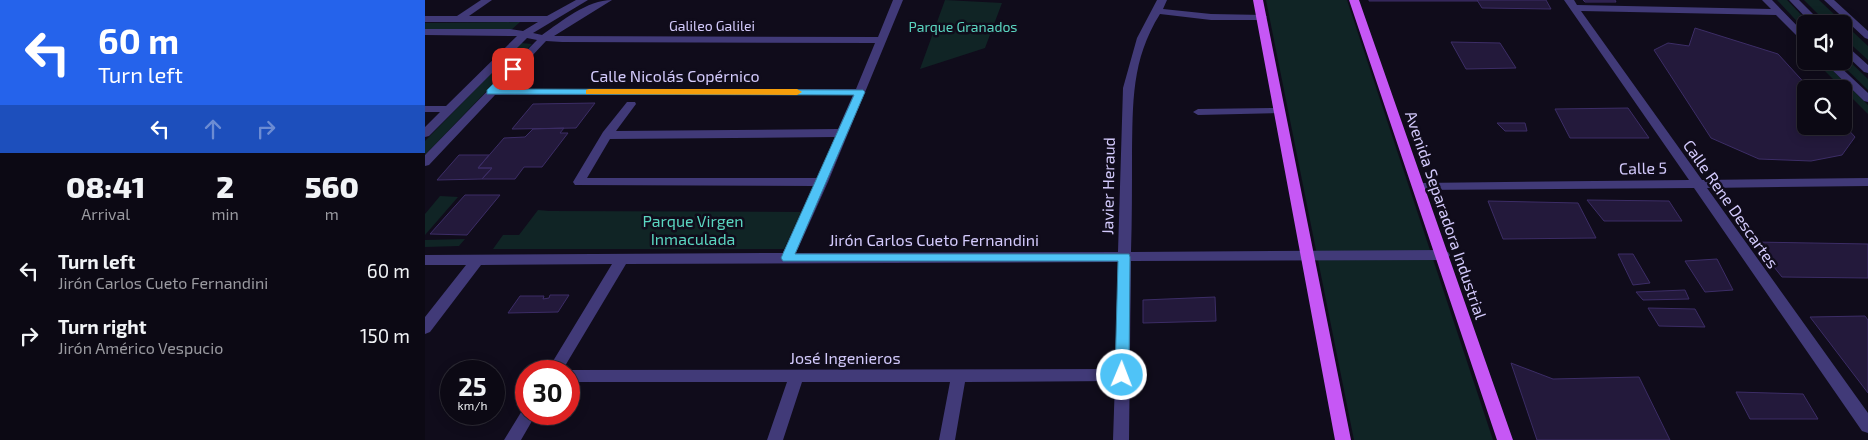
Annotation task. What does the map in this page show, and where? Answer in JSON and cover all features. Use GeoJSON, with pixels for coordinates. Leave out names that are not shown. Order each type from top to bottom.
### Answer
{"type":"FeatureCollection","features":[{"type":"Feature","properties":{"kind":"main road"},"geometry":{"type":"LineString","coordinates":[[1259,0],[1343,440]]}},
{"type":"Feature","properties":{"kind":"main road","name":"Avenida Separadora Industrial"},"geometry":{"type":"LineString","coordinates":[[1355,0],[1505,440]]}},
{"type":"Feature","properties":{"kind":"street"},"geometry":{"type":"LineString","coordinates":[[459,18],[487,0]]}},
{"type":"Feature","properties":{"kind":"street"},"geometry":{"type":"LineString","coordinates":[[425,133],[523,35],[549,18],[583,0]]}},
{"type":"Feature","properties":{"kind":"street"},"geometry":{"type":"LineString","coordinates":[[425,162],[544,38],[567,22],[607,0]]}},
{"type":"Feature","properties":{"kind":"street"},"geometry":{"type":"LineString","coordinates":[[787,258],[822,182],[898,0]]}},
{"type":"Feature","properties":{"kind":"street","name":"Javier Heraud"},"geometry":{"type":"LineString","coordinates":[[1121,440],[1128,88],[1135,58],[1162,0]]}},
{"type":"Feature","properties":{"kind":"street"},"geometry":{"type":"LineString","coordinates":[[1767,0],[1797,31]]}},
{"type":"Feature","properties":{"kind":"street"},"geometry":{"type":"LineString","coordinates":[[1794,0],[1809,15]]}},
{"type":"Feature","properties":{"kind":"street"},"geometry":{"type":"LineString","coordinates":[[1829,0],[1868,36]]}},
{"type":"Feature","properties":{"kind":"street"},"geometry":{"type":"LineString","coordinates":[[1572,4],[1777,12]]}},
{"type":"Feature","properties":{"kind":"street","name":"Calle Rene Descartes"},"geometry":{"type":"LineString","coordinates":[[1572,4],[1868,426]]}},
{"type":"Feature","properties":{"kind":"street"},"geometry":{"type":"LineString","coordinates":[[1158,11],[1211,17],[1262,17]]}},
{"type":"Feature","properties":{"kind":"street"},"geometry":{"type":"LineString","coordinates":[[425,19],[549,18],[567,22]]}},
{"type":"Feature","properties":{"kind":"street","name":"Galileo Galilei"},"geometry":{"type":"LineString","coordinates":[[425,32],[510,32],[544,38],[880,40]]}},
{"type":"Feature","properties":{"kind":"street"},"geometry":{"type":"LineString","coordinates":[[1852,55],[1868,70]]}},
{"type":"Feature","properties":{"kind":"street"},"geometry":{"type":"LineString","coordinates":[[1837,70],[1868,100]]}},
{"type":"Feature","properties":{"kind":"street","name":"Calle Nicolás Copérnico"},"geometry":{"type":"LineString","coordinates":[[491,92],[860,92]]}},
{"type":"Feature","properties":{"kind":"street"},"geometry":{"type":"LineString","coordinates":[[631,104],[607,135],[579,182],[822,182]]}},
{"type":"Feature","properties":{"kind":"street"},"geometry":{"type":"LineString","coordinates":[[425,109],[449,109]]}},
{"type":"Feature","properties":{"kind":"street"},"geometry":{"type":"LineString","coordinates":[[1198,112],[1280,111]]}},
{"type":"Feature","properties":{"kind":"street"},"geometry":{"type":"LineString","coordinates":[[607,135],[843,133]]}},
{"type":"Feature","properties":{"kind":"street","name":"Calle 5"},"geometry":{"type":"LineString","coordinates":[[1419,187],[1868,182]]}},
{"type":"Feature","properties":{"kind":"street","name":"Jirón Carlos Cueto Fernandini"},"geometry":{"type":"LineString","coordinates":[[425,260],[1443,255]]}},
{"type":"Feature","properties":{"kind":"street"},"geometry":{"type":"LineString","coordinates":[[561,360],[622,259]]}},
{"type":"Feature","properties":{"kind":"street"},"geometry":{"type":"LineString","coordinates":[[425,328],[477,260]]}},
{"type":"Feature","properties":{"kind":"street","name":"José Ingenieros"},"geometry":{"type":"LineString","coordinates":[[580,376],[1122,375]]}},
{"type":"Feature","properties":{"kind":"street"},"geometry":{"type":"LineString","coordinates":[[775,440],[797,376]]}},
{"type":"Feature","properties":{"kind":"street"},"geometry":{"type":"LineString","coordinates":[[947,440],[959,376]]}},
{"type":"Feature","properties":{"kind":"street"},"geometry":{"type":"LineString","coordinates":[[512,440],[521,425]]}},
{"type":"Feature","properties":{"kind":"green space","name":"Parque Granados"},"geometry":{"type":"Polygon","coordinates":[[[945,0],[1002,3],[985,48],[920,69],[945,0]]]}},
{"type":"Feature","properties":{"kind":"green space"},"geometry":{"type":"Polygon","coordinates":[[[1266,0],[1347,0],[1493,440],[1354,440],[1266,0]]]}},
{"type":"Feature","properties":{"kind":"green space"},"geometry":{"type":"Polygon","coordinates":[[[1777,0],[1787,0],[1801,15],[1797,15],[1797,21],[1777,0]]]}},
{"type":"Feature","properties":{"kind":"green space"},"geometry":{"type":"Polygon","coordinates":[[[1804,0],[1819,0],[1835,15],[1819,15],[1804,0]]]}},
{"type":"Feature","properties":{"kind":"green space"},"geometry":{"type":"Polygon","coordinates":[[[520,22],[510,31],[425,31],[425,23],[520,22]]]}},
{"type":"Feature","properties":{"kind":"green space"},"geometry":{"type":"Polygon","coordinates":[[[1852,31],[1868,46],[1868,60],[1852,45],[1852,31]]]}},
{"type":"Feature","properties":{"kind":"green space"},"geometry":{"type":"Polygon","coordinates":[[[521,43],[532,44],[425,155],[425,141],[521,43]]]}},
{"type":"Feature","properties":{"kind":"green space"},"geometry":{"type":"Polygon","coordinates":[[[1852,64],[1868,79],[1868,90],[1847,70],[1852,70],[1852,64]]]}},
{"type":"Feature","properties":{"kind":"green space"},"geometry":{"type":"Polygon","coordinates":[[[1824,70],[1832,70],[1842,80],[1834,80],[1824,70]]]}},
{"type":"Feature","properties":{"kind":"green space"},"geometry":{"type":"Polygon","coordinates":[[[1852,89],[1868,105],[1868,114],[1852,98],[1852,89]]]}},
{"type":"Feature","properties":{"kind":"green space"},"geometry":{"type":"Polygon","coordinates":[[[440,196],[458,197],[425,235],[425,214],[440,196]]]}},
{"type":"Feature","properties":{"kind":"green space","name":"Parque Virgen Inmaculada"},"geometry":{"type":"Polygon","coordinates":[[[538,210],[801,212],[784,249],[493,249],[503,235],[519,235],[538,210]]]}},
{"type":"Feature","properties":{"kind":"green space"},"geometry":{"type":"Polygon","coordinates":[[[465,239],[459,246],[425,247],[425,240],[465,239]]]}},
{"type":"Feature","properties":{"kind":"building"},"geometry":{"type":"Polygon","coordinates":[[[1477,0],[1478,1],[1369,1],[1477,0]]]}},
{"type":"Feature","properties":{"kind":"building"},"geometry":{"type":"Polygon","coordinates":[[[1477,0],[1546,0],[1551,9],[1482,8],[1477,0]]]}},
{"type":"Feature","properties":{"kind":"building"},"geometry":{"type":"Polygon","coordinates":[[[1583,0],[1615,0],[1616,2],[1585,2],[1583,0]]]}},
{"type":"Feature","properties":{"kind":"building"},"geometry":{"type":"Polygon","coordinates":[[[1695,28],[1778,54],[1802,80],[1797,80],[1797,135],[1852,134],[1855,137],[1842,155],[1811,161],[1759,159],[1711,138],[1654,50],[1668,43],[1689,46],[1695,28]]]}},
{"type":"Feature","properties":{"kind":"building"},"geometry":{"type":"Polygon","coordinates":[[[1451,42],[1500,43],[1516,68],[1466,69],[1451,42]]]}},
{"type":"Feature","properties":{"kind":"building"},"geometry":{"type":"Polygon","coordinates":[[[595,103],[576,128],[512,129],[533,104],[595,103]]]}},
{"type":"Feature","properties":{"kind":"building"},"geometry":{"type":"Polygon","coordinates":[[[1628,108],[1649,138],[1570,138],[1555,109],[1628,108]]]}},
{"type":"Feature","properties":{"kind":"building"},"geometry":{"type":"Polygon","coordinates":[[[1497,123],[1525,123],[1527,131],[1505,131],[1497,123]]]}},
{"type":"Feature","properties":{"kind":"building"},"geometry":{"type":"Polygon","coordinates":[[[564,128],[560,133],[568,133],[542,167],[524,167],[515,179],[482,179],[492,168],[478,168],[504,138],[525,137],[533,129],[564,128]]]}},
{"type":"Feature","properties":{"kind":"building"},"geometry":{"type":"Polygon","coordinates":[[[459,155],[489,155],[478,168],[492,168],[482,179],[437,180],[459,155]]]}},
{"type":"Feature","properties":{"kind":"building"},"geometry":{"type":"Polygon","coordinates":[[[465,195],[500,195],[467,235],[430,234],[465,195]]]}},
{"type":"Feature","properties":{"kind":"building"},"geometry":{"type":"Polygon","coordinates":[[[1587,200],[1669,201],[1682,221],[1604,221],[1587,200]]]}},
{"type":"Feature","properties":{"kind":"building"},"geometry":{"type":"Polygon","coordinates":[[[1488,201],[1578,203],[1596,238],[1503,239],[1488,201]]]}},
{"type":"Feature","properties":{"kind":"building"},"geometry":{"type":"Polygon","coordinates":[[[1754,242],[1868,244],[1868,278],[1782,277],[1754,242]]]}},
{"type":"Feature","properties":{"kind":"building"},"geometry":{"type":"Polygon","coordinates":[[[1618,254],[1633,254],[1650,283],[1633,285],[1618,254]]]}},
{"type":"Feature","properties":{"kind":"building"},"geometry":{"type":"Polygon","coordinates":[[[1717,259],[1733,290],[1705,292],[1685,261],[1717,259]]]}},
{"type":"Feature","properties":{"kind":"building"},"geometry":{"type":"Polygon","coordinates":[[[1685,290],[1689,299],[1643,300],[1636,292],[1685,290]]]}},
{"type":"Feature","properties":{"kind":"building"},"geometry":{"type":"Polygon","coordinates":[[[550,295],[569,295],[558,312],[508,313],[520,296],[544,296],[543,299],[549,298],[550,295]]]}},
{"type":"Feature","properties":{"kind":"building"},"geometry":{"type":"Polygon","coordinates":[[[1215,297],[1216,321],[1143,323],[1143,300],[1215,297]]]}},
{"type":"Feature","properties":{"kind":"building"},"geometry":{"type":"Polygon","coordinates":[[[1648,308],[1695,309],[1705,327],[1659,326],[1648,308]]]}},
{"type":"Feature","properties":{"kind":"building"},"geometry":{"type":"Polygon","coordinates":[[[1865,316],[1868,320],[1868,393],[1810,317],[1865,316]]]}},
{"type":"Feature","properties":{"kind":"building"},"geometry":{"type":"Polygon","coordinates":[[[1511,363],[1553,379],[1639,377],[1670,440],[1537,440],[1511,363]]]}},
{"type":"Feature","properties":{"kind":"building"},"geometry":{"type":"Polygon","coordinates":[[[1736,392],[1803,394],[1818,419],[1750,419],[1736,392]]]}},
{"type":"Feature","properties":{"kind":"slow traffic"},"geometry":{"type":"LineString","coordinates":[[589,92],[797,92]]}},
{"type":"Feature","properties":{"kind":"route"},"geometry":{"type":"LineString","coordinates":[[513,69],[491,92],[860,92],[787,258],[1124,257],[1122,375]]}}]}
